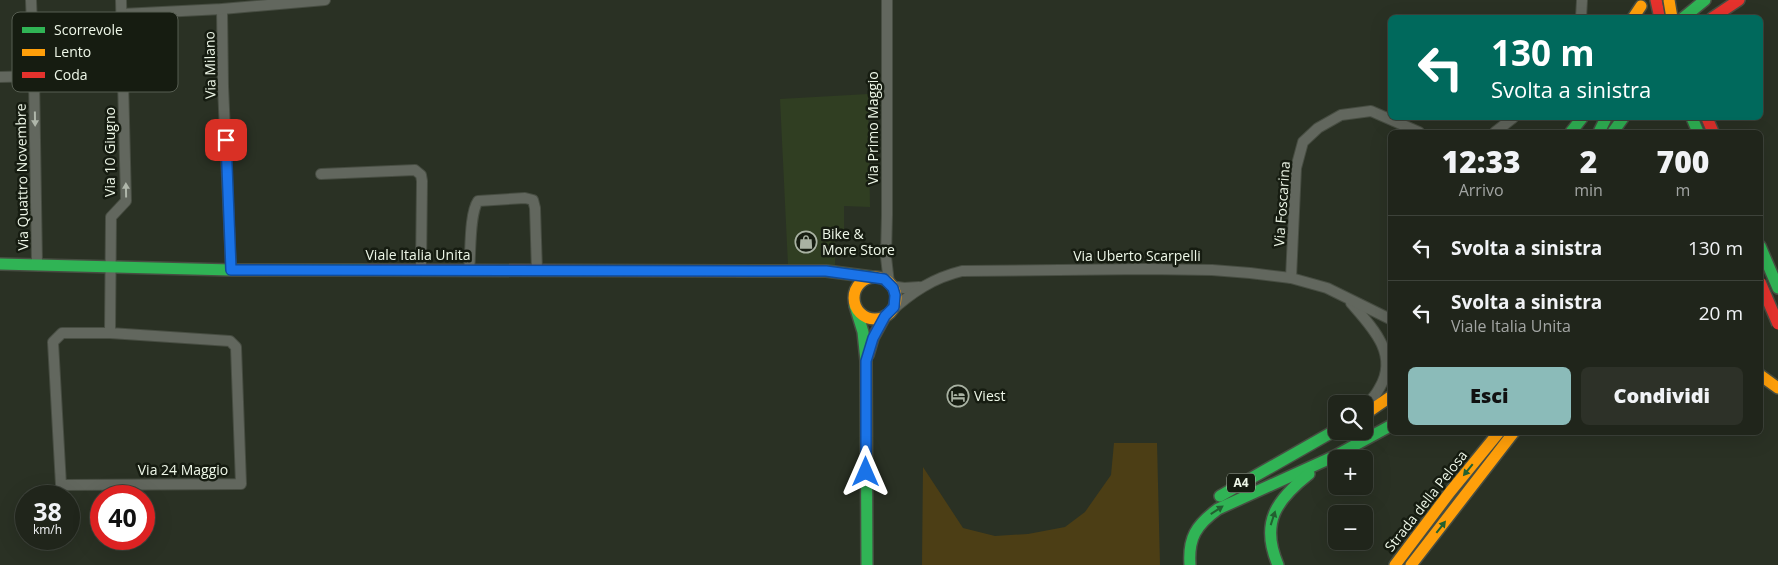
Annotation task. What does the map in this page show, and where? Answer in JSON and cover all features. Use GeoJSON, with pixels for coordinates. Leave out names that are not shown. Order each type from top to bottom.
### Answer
{"type":"FeatureCollection","features":[{"type":"Feature","properties":{"kind":"main road"},"geometry":{"type":"LineString","coordinates":[[1656,0],[1659,15]]}},
{"type":"Feature","properties":{"kind":"main road"},"geometry":{"type":"LineString","coordinates":[[1670,0],[1672,15]]}},
{"type":"Feature","properties":{"kind":"main road"},"geometry":{"type":"LineString","coordinates":[[1667,15],[1683,0]]}},
{"type":"Feature","properties":{"kind":"main road"},"geometry":{"type":"LineString","coordinates":[[1686,15],[1704,0]]}},
{"type":"Feature","properties":{"kind":"main road"},"geometry":{"type":"LineString","coordinates":[[1716,15],[1739,0]]}},
{"type":"Feature","properties":{"kind":"main road"},"geometry":{"type":"LineString","coordinates":[[1635,15],[1641,6]]}},
{"type":"Feature","properties":{"kind":"main road"},"geometry":{"type":"LineString","coordinates":[[1572,130],[1580,120]]}},
{"type":"Feature","properties":{"kind":"main road"},"geometry":{"type":"LineString","coordinates":[[1763,253],[1778,289],[1763,295]]}},
{"type":"Feature","properties":{"kind":"main road","name":"Viale Italia Unita"},"geometry":{"type":"LineString","coordinates":[[4,263],[109,268],[231,270],[826,271],[874,277]]}},
{"type":"Feature","properties":{"kind":"main road"},"geometry":{"type":"LineString","coordinates":[[826,271],[840,283],[865,317],[878,319],[888,314]]}},
{"type":"Feature","properties":{"kind":"main road"},"geometry":{"type":"LineString","coordinates":[[866,361],[873,338],[896,301],[890,284],[874,277],[861,282],[856,287],[854,303],[863,332],[866,361],[867,565]]}},
{"type":"Feature","properties":{"kind":"main road"},"geometry":{"type":"LineString","coordinates":[[1763,289],[1778,324]]}},
{"type":"Feature","properties":{"kind":"main road"},"geometry":{"type":"LineString","coordinates":[[1763,302],[1778,300]]}},
{"type":"Feature","properties":{"kind":"main road"},"geometry":{"type":"LineString","coordinates":[[1763,312],[1778,309]]}},
{"type":"Feature","properties":{"kind":"main road"},"geometry":{"type":"LineString","coordinates":[[1763,377],[1778,388]]}},
{"type":"Feature","properties":{"kind":"main road"},"geometry":{"type":"LineString","coordinates":[[1373,409],[1388,398]]}},
{"type":"Feature","properties":{"kind":"main road"},"geometry":{"type":"LineString","coordinates":[[1346,450],[1388,427]]}},
{"type":"Feature","properties":{"kind":"main road","name":"A4"},"geometry":{"type":"LineString","coordinates":[[1179,549],[1189,524],[1202,508],[1223,494],[1328,434]]}},
{"type":"Feature","properties":{"kind":"main road","name":"Strada della Pelosa"},"geometry":{"type":"LineString","coordinates":[[1395,565],[1450,492],[1497,435]]}},
{"type":"Feature","properties":{"kind":"main road","name":"Strada della Pelosa"},"geometry":{"type":"LineString","coordinates":[[1411,565],[1512,435]]}},
{"type":"Feature","properties":{"kind":"main road","name":"A4"},"geometry":{"type":"LineString","coordinates":[[1190,565],[1189,548],[1196,530],[1215,511],[1328,459]]}},
{"type":"Feature","properties":{"kind":"main road"},"geometry":{"type":"LineString","coordinates":[[1278,565],[1273,557],[1269,543],[1270,527],[1276,508],[1284,496],[1296,484],[1328,461]]}},
{"type":"Feature","properties":{"kind":"street"},"geometry":{"type":"LineString","coordinates":[[162,12],[222,9],[289,1],[324,0]]}},
{"type":"Feature","properties":{"kind":"street","name":"Via Primo Maggio"},"geometry":{"type":"LineString","coordinates":[[887,0],[886,257],[890,284]]}},
{"type":"Feature","properties":{"kind":"street"},"geometry":{"type":"LineString","coordinates":[[1581,15],[1582,0]]}},
{"type":"Feature","properties":{"kind":"street","name":"Via Milano"},"geometry":{"type":"LineString","coordinates":[[222,9],[231,270]]}},
{"type":"Feature","properties":{"kind":"street","name":"Via Quattro Novembre"},"geometry":{"type":"LineString","coordinates":[[34,92],[37,264]]}},
{"type":"Feature","properties":{"kind":"street","name":"Via 10 Giugno"},"geometry":{"type":"LineString","coordinates":[[109,268],[111,217],[126,201],[123,92]]}},
{"type":"Feature","properties":{"kind":"street","name":"Via Foscarina"},"geometry":{"type":"LineString","coordinates":[[1291,278],[1296,168],[1303,142],[1318,128],[1341,115],[1371,111],[1388,118]]}},
{"type":"Feature","properties":{"kind":"street","name":"Via Foscarina"},"geometry":{"type":"LineString","coordinates":[[1392,120],[1414,130]]}},
{"type":"Feature","properties":{"kind":"street"},"geometry":{"type":"LineString","coordinates":[[1498,130],[1510,120]]}},
{"type":"Feature","properties":{"kind":"street"},"geometry":{"type":"LineString","coordinates":[[321,174],[416,170],[421,175],[422,180],[420,270]]}},
{"type":"Feature","properties":{"kind":"street"},"geometry":{"type":"LineString","coordinates":[[470,270],[474,206],[478,201],[525,198],[533,200],[535,208],[537,271]]}},
{"type":"Feature","properties":{"kind":"street","name":"Via Primo Maggio"},"geometry":{"type":"LineString","coordinates":[[874,277],[886,257]]}},
{"type":"Feature","properties":{"kind":"street"},"geometry":{"type":"LineString","coordinates":[[109,268],[110,332]]}},
{"type":"Feature","properties":{"kind":"street","name":"Via Uberto Scarpelli"},"geometry":{"type":"LineString","coordinates":[[888,314],[913,292],[925,285],[944,276],[962,271],[1146,269],[1212,270],[1291,278],[1328,288],[1388,318]]}},
{"type":"Feature","properties":{"kind":"street","name":"Via Uberto Scarpelli"},"geometry":{"type":"LineString","coordinates":[[890,284],[916,288],[925,285]]}},
{"type":"Feature","properties":{"kind":"street","name":"Via Uberto Scarpelli"},"geometry":{"type":"LineString","coordinates":[[1347,298],[1371,326],[1387,355],[1387,370],[1384,380],[1373,400]]}},
{"type":"Feature","properties":{"kind":"street","name":"Via 24 Maggio"},"geometry":{"type":"LineString","coordinates":[[110,332],[230,340],[236,347],[242,484],[61,485],[53,342],[62,333],[110,332]]}},
{"type":"Feature","properties":{"kind":"street"},"geometry":{"type":"LineString","coordinates":[[1289,456],[1328,429]]}},
{"type":"Feature","properties":{"kind":"shaded area"},"geometry":{"type":"Polygon","coordinates":[[[868,94],[870,207],[844,206],[844,230],[835,230],[835,265],[788,265],[780,99],[868,94]]]}},
{"type":"Feature","properties":{"kind":"shaded area"},"geometry":{"type":"Polygon","coordinates":[[[1114,443],[1157,443],[1160,565],[922,565],[923,467],[963,528],[995,536],[1028,534],[1065,527],[1085,512],[1111,475],[1114,443]]]}},
{"type":"Feature","properties":{"kind":"traffic: fast"},"geometry":{"type":"LineString","coordinates":[[1687,15],[1705,0]]}},
{"type":"Feature","properties":{"kind":"traffic: fast"},"geometry":{"type":"LineString","coordinates":[[1573,130],[1580,120]]}},
{"type":"Feature","properties":{"kind":"traffic: fast"},"geometry":{"type":"LineString","coordinates":[[1600,130],[1605,120]]}},
{"type":"Feature","properties":{"kind":"traffic: fast"},"geometry":{"type":"LineString","coordinates":[[1614,130],[1622,120]]}},
{"type":"Feature","properties":{"kind":"traffic: fast"},"geometry":{"type":"LineString","coordinates":[[1693,120],[1697,130]]}},
{"type":"Feature","properties":{"kind":"traffic: fast"},"geometry":{"type":"LineString","coordinates":[[1763,253],[1778,288]]}},
{"type":"Feature","properties":{"kind":"traffic: fast"},"geometry":{"type":"LineString","coordinates":[[0,264],[231,270],[367,270]]}},
{"type":"Feature","properties":{"kind":"traffic: fast"},"geometry":{"type":"LineString","coordinates":[[747,271],[826,271],[872,277]]}},
{"type":"Feature","properties":{"kind":"traffic: fast"},"geometry":{"type":"LineString","coordinates":[[855,306],[863,332],[866,361],[867,565]]}},
{"type":"Feature","properties":{"kind":"traffic: fast"},"geometry":{"type":"LineString","coordinates":[[1190,565],[1190,547],[1195,533],[1204,521],[1218,509],[1335,456],[1388,427]]}},
{"type":"Feature","properties":{"kind":"traffic: fast"},"geometry":{"type":"LineString","coordinates":[[1220,496],[1328,435]]}},
{"type":"Feature","properties":{"kind":"traffic: fast"},"geometry":{"type":"LineString","coordinates":[[1278,565],[1271,537],[1271,525],[1274,514],[1288,493],[1309,474]]}},
{"type":"Feature","properties":{"kind":"traffic: slow"},"geometry":{"type":"LineString","coordinates":[[1669,0],[1672,15]]}},
{"type":"Feature","properties":{"kind":"traffic: slow"},"geometry":{"type":"LineString","coordinates":[[1635,15],[1641,6]]}},
{"type":"Feature","properties":{"kind":"traffic: slow"},"geometry":{"type":"LineString","coordinates":[[871,277],[879,277],[890,283],[896,298],[890,313],[879,319],[871,319],[860,313],[854,302],[854,294],[860,283],[871,277]]}},
{"type":"Feature","properties":{"kind":"traffic: slow"},"geometry":{"type":"LineString","coordinates":[[1763,377],[1778,388]]}},
{"type":"Feature","properties":{"kind":"traffic: slow"},"geometry":{"type":"LineString","coordinates":[[1373,409],[1388,398]]}},
{"type":"Feature","properties":{"kind":"traffic: slow"},"geometry":{"type":"LineString","coordinates":[[1395,565],[1450,492],[1497,435]]}},
{"type":"Feature","properties":{"kind":"traffic: slow"},"geometry":{"type":"LineString","coordinates":[[1411,565],[1512,435]]}},
{"type":"Feature","properties":{"kind":"traffic: jam"},"geometry":{"type":"LineString","coordinates":[[1656,0],[1659,15]]}},
{"type":"Feature","properties":{"kind":"traffic: jam"},"geometry":{"type":"LineString","coordinates":[[1716,15],[1739,0]]}},
{"type":"Feature","properties":{"kind":"traffic: jam"},"geometry":{"type":"LineString","coordinates":[[1708,120],[1712,130]]}},
{"type":"Feature","properties":{"kind":"traffic: jam"},"geometry":{"type":"LineString","coordinates":[[367,270],[747,271]]}},
{"type":"Feature","properties":{"kind":"traffic: jam"},"geometry":{"type":"LineString","coordinates":[[1763,289],[1778,324]]}},
{"type":"Feature","properties":{"kind":"traffic: jam"},"geometry":{"type":"LineString","coordinates":[[868,355],[873,338],[885,316]]}},
{"type":"Feature","properties":{"kind":"place","name":"Bike & More Store"},"geometry":{"type":"Point","coordinates":[806,242]}},
{"type":"Feature","properties":{"kind":"place","name":"Viest"},"geometry":{"type":"Point","coordinates":[958,396]}},
{"type":"Feature","properties":{"kind":"route"},"geometry":{"type":"LineString","coordinates":[[226,140],[231,270],[826,271],[884,279],[893,288],[896,301],[873,338],[866,361],[866,472]]}}]}
